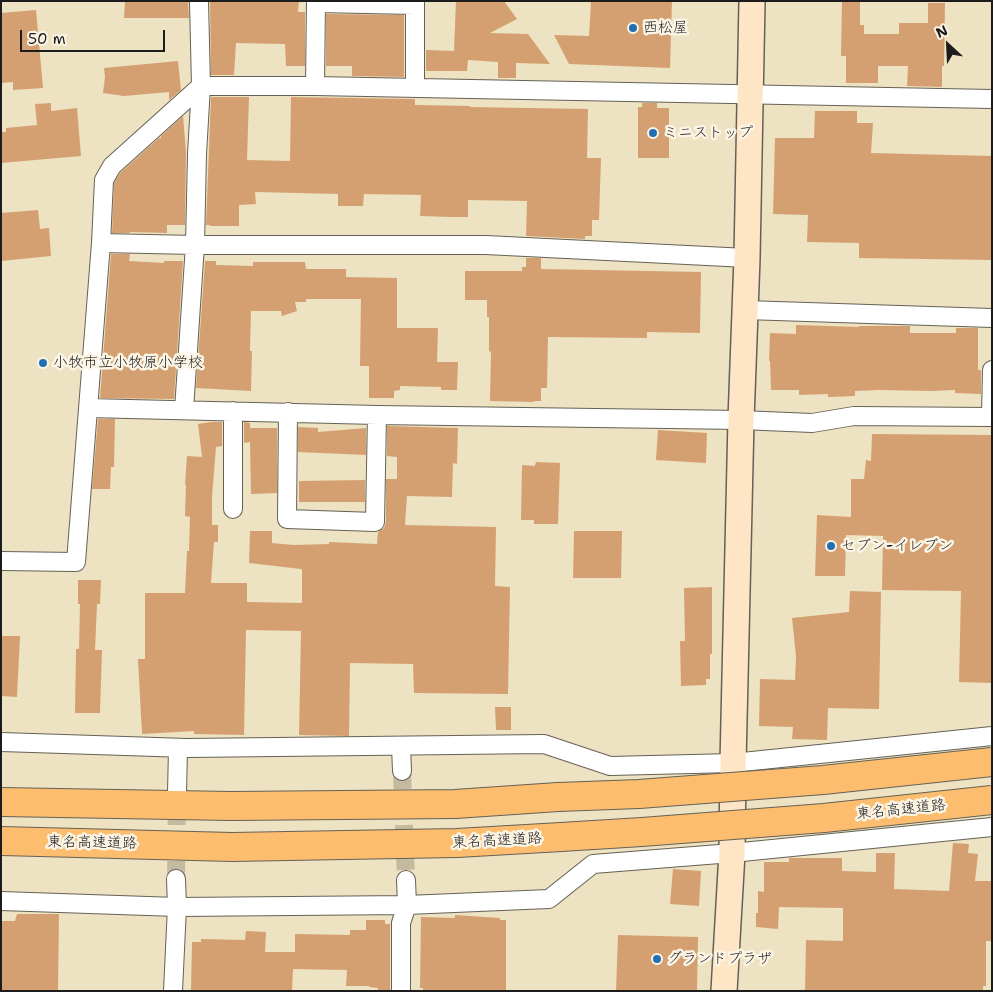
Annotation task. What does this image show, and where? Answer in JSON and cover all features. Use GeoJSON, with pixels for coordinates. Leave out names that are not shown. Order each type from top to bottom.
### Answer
{"type":"FeatureCollection","features":[{"type":"Feature","properties":{"kind":"highway"},"geometry":{"type":"LineString","coordinates":[[1,802],[240,806],[455,804],[639,794],[823,780],[992,762]]}},
{"type":"Feature","properties":{"kind":"highway","name":"東名高速道路"},"geometry":{"type":"LineString","coordinates":[[1,841],[232,847],[457,843],[642,832],[824,818],[992,800]]}},
{"type":"Feature","properties":{"kind":"street"},"geometry":{"type":"LineString","coordinates":[[184,410],[195,245],[201,86],[199,1]]}},
{"type":"Feature","properties":{"kind":"street"},"geometry":{"type":"LineString","coordinates":[[724,991],[732,853],[752,1]]}},
{"type":"Feature","properties":{"kind":"street"},"geometry":{"type":"LineString","coordinates":[[314,86],[316,2],[415,3],[415,88]]}},
{"type":"Feature","properties":{"kind":"street"},"geometry":{"type":"LineString","coordinates":[[1,561],[76,562],[101,243],[104,180],[112,166],[201,86],[314,86],[992,99]]}},
{"type":"Feature","properties":{"kind":"street"},"geometry":{"type":"LineString","coordinates":[[101,243],[195,245],[486,245],[747,258]]}},
{"type":"Feature","properties":{"kind":"street"},"geometry":{"type":"LineString","coordinates":[[745,310],[992,318]]}},
{"type":"Feature","properties":{"kind":"street"},"geometry":{"type":"LineString","coordinates":[[88,408],[741,420],[812,423],[854,416],[991,417],[992,370]]}},
{"type":"Feature","properties":{"kind":"street"},"geometry":{"type":"LineString","coordinates":[[233,411],[233,509]]}},
{"type":"Feature","properties":{"kind":"street"},"geometry":{"type":"LineString","coordinates":[[288,412],[287,519],[375,522],[377,414]]}},
{"type":"Feature","properties":{"kind":"street"},"geometry":{"type":"LineString","coordinates":[[1,742],[178,748],[544,744],[610,766],[733,763],[992,736]]}},
{"type":"Feature","properties":{"kind":"street"},"geometry":{"type":"LineString","coordinates":[[401,746],[402,771]]}},
{"type":"Feature","properties":{"kind":"street"},"geometry":{"type":"LineString","coordinates":[[177,794],[178,748]]}},
{"type":"Feature","properties":{"kind":"street"},"geometry":{"type":"LineString","coordinates":[[1,901],[177,907],[407,905],[549,898],[593,864],[732,853],[992,826]]}},
{"type":"Feature","properties":{"kind":"street"},"geometry":{"type":"LineString","coordinates":[[172,991],[177,907],[176,879]]}},
{"type":"Feature","properties":{"kind":"street"},"geometry":{"type":"LineString","coordinates":[[401,991],[401,923],[407,905],[406,880]]}},
{"type":"Feature","properties":{"kind":"building"},"geometry":{"type":"Polygon","coordinates":[[[125,1],[188,1],[189,18],[124,18],[125,1]]]}},
{"type":"Feature","properties":{"kind":"building"},"geometry":{"type":"Polygon","coordinates":[[[210,1],[299,1],[298,12],[305,12],[305,66],[286,66],[285,44],[236,43],[234,75],[211,75],[210,1]]]}},
{"type":"Feature","properties":{"kind":"building"},"geometry":{"type":"Polygon","coordinates":[[[456,1],[504,1],[517,19],[490,33],[528,34],[550,64],[516,63],[516,78],[498,78],[498,62],[468,60],[467,71],[426,71],[426,50],[454,51],[456,1]]]}},
{"type":"Feature","properties":{"kind":"building"},"geometry":{"type":"Polygon","coordinates":[[[591,1],[672,1],[670,68],[569,64],[554,35],[589,36],[591,1]]]}},
{"type":"Feature","properties":{"kind":"building"},"geometry":{"type":"Polygon","coordinates":[[[842,1],[860,1],[860,25],[864,25],[864,34],[899,34],[899,23],[928,23],[928,3],[945,3],[942,87],[907,86],[908,66],[878,66],[878,83],[846,83],[846,56],[841,56],[842,1]]]}},
{"type":"Feature","properties":{"kind":"building"},"geometry":{"type":"Polygon","coordinates":[[[36,10],[43,88],[13,90],[13,82],[1,83],[1,13],[36,10]]]}},
{"type":"Feature","properties":{"kind":"building"},"geometry":{"type":"Polygon","coordinates":[[[326,14],[404,15],[404,77],[352,76],[352,66],[326,66],[326,14]]]}},
{"type":"Feature","properties":{"kind":"building"},"geometry":{"type":"Polygon","coordinates":[[[178,61],[181,90],[169,100],[169,92],[124,96],[103,93],[104,68],[178,61]]]}},
{"type":"Feature","properties":{"kind":"building"},"geometry":{"type":"Polygon","coordinates":[[[211,97],[249,97],[247,160],[290,161],[291,97],[415,99],[415,105],[588,109],[587,158],[601,158],[599,220],[592,220],[592,236],[585,236],[585,239],[526,236],[527,201],[468,200],[468,217],[420,216],[421,195],[364,194],[363,206],[338,206],[338,194],[255,192],[256,204],[239,205],[239,226],[206,225],[211,97]]]}},
{"type":"Feature","properties":{"kind":"building"},"geometry":{"type":"Polygon","coordinates":[[[51,103],[51,111],[77,108],[81,156],[1,163],[1,132],[6,132],[6,128],[37,125],[35,104],[51,103]]]}},
{"type":"Feature","properties":{"kind":"building","name":"ミニストップ"},"geometry":{"type":"Polygon","coordinates":[[[642,103],[657,103],[657,108],[669,108],[669,158],[638,158],[638,107],[642,107],[642,103]]]}},
{"type":"Feature","properties":{"kind":"building"},"geometry":{"type":"Polygon","coordinates":[[[815,111],[857,111],[857,123],[873,123],[871,153],[992,156],[992,260],[859,258],[859,243],[807,242],[808,215],[773,214],[775,138],[814,138],[815,111]]]}},
{"type":"Feature","properties":{"kind":"building"},"geometry":{"type":"Polygon","coordinates":[[[183,116],[186,152],[185,225],[167,225],[167,233],[112,233],[114,183],[120,173],[161,138],[183,116]]]}},
{"type":"Feature","properties":{"kind":"building"},"geometry":{"type":"Polygon","coordinates":[[[38,210],[40,229],[49,228],[51,256],[1,261],[1,213],[38,210]]]}},
{"type":"Feature","properties":{"kind":"building"},"geometry":{"type":"Polygon","coordinates":[[[111,254],[130,254],[129,261],[164,263],[164,261],[183,261],[174,399],[100,398],[111,254]]]}},
{"type":"Feature","properties":{"kind":"building"},"geometry":{"type":"Polygon","coordinates":[[[526,258],[541,258],[541,269],[701,272],[700,333],[647,332],[647,338],[548,337],[547,388],[541,388],[541,401],[490,401],[491,352],[489,351],[487,300],[465,300],[465,271],[522,271],[522,267],[526,267],[526,258]]]}},
{"type":"Feature","properties":{"kind":"building"},"geometry":{"type":"Polygon","coordinates":[[[205,261],[216,261],[216,265],[253,266],[253,262],[305,262],[306,269],[346,269],[346,277],[397,278],[397,328],[438,328],[437,362],[458,362],[457,390],[441,390],[441,387],[400,386],[400,390],[394,391],[394,398],[369,398],[369,366],[360,366],[361,299],[306,299],[306,302],[295,302],[297,311],[282,316],[281,311],[251,311],[251,391],[196,388],[205,261]]]}},
{"type":"Feature","properties":{"kind":"building"},"geometry":{"type":"Polygon","coordinates":[[[796,325],[910,326],[910,333],[956,333],[956,328],[978,328],[978,370],[981,370],[981,394],[955,393],[955,390],[879,390],[855,391],[855,396],[828,397],[828,394],[799,395],[799,390],[771,390],[770,333],[796,334],[796,325]]]}},
{"type":"Feature","properties":{"kind":"building"},"geometry":{"type":"Polygon","coordinates":[[[98,419],[115,419],[114,467],[111,467],[110,489],[92,489],[98,419]]]}},
{"type":"Feature","properties":{"kind":"building"},"geometry":{"type":"Polygon","coordinates":[[[222,422],[222,446],[216,447],[212,525],[218,525],[218,542],[214,542],[211,583],[247,583],[247,602],[302,603],[301,569],[249,563],[250,531],[272,531],[272,543],[294,545],[329,544],[329,542],[377,544],[378,532],[384,528],[386,522],[386,479],[397,479],[397,457],[387,456],[387,426],[458,428],[457,464],[453,463],[452,497],[407,496],[405,525],[496,527],[495,586],[510,587],[508,694],[414,693],[413,664],[350,663],[349,736],[299,735],[301,631],[246,630],[244,735],[194,734],[194,731],[142,734],[138,659],[145,659],[145,593],[185,593],[190,517],[185,516],[187,456],[202,457],[198,424],[222,422]]]}},
{"type":"Feature","properties":{"kind":"building"},"geometry":{"type":"Polygon","coordinates":[[[244,422],[250,423],[250,428],[277,428],[277,493],[251,494],[250,442],[244,443],[244,422]]]}},
{"type":"Feature","properties":{"kind":"building"},"geometry":{"type":"Polygon","coordinates":[[[298,427],[318,428],[318,432],[366,428],[366,455],[298,452],[298,427]]]}},
{"type":"Feature","properties":{"kind":"building"},"geometry":{"type":"Polygon","coordinates":[[[658,430],[707,433],[706,463],[656,460],[658,430]]]}},
{"type":"Feature","properties":{"kind":"building"},"geometry":{"type":"Polygon","coordinates":[[[872,434],[992,435],[992,683],[959,682],[961,591],[882,590],[883,536],[846,535],[845,576],[815,576],[817,515],[851,517],[851,479],[864,479],[866,460],[871,461],[872,434]]]}},
{"type":"Feature","properties":{"kind":"building"},"geometry":{"type":"Polygon","coordinates":[[[536,462],[560,463],[558,524],[534,524],[534,520],[521,520],[522,465],[535,466],[536,462]]]}},
{"type":"Feature","properties":{"kind":"building"},"geometry":{"type":"Polygon","coordinates":[[[365,480],[365,502],[299,502],[299,481],[365,480]]]}},
{"type":"Feature","properties":{"kind":"building"},"geometry":{"type":"Polygon","coordinates":[[[574,531],[622,531],[621,578],[573,578],[574,531]]]}},
{"type":"Feature","properties":{"kind":"building"},"geometry":{"type":"Polygon","coordinates":[[[78,580],[101,580],[100,604],[97,604],[95,650],[102,650],[100,713],[75,713],[76,649],[79,649],[80,604],[78,604],[78,580]]]}},
{"type":"Feature","properties":{"kind":"building"},"geometry":{"type":"Polygon","coordinates":[[[712,587],[710,679],[706,679],[706,685],[681,686],[680,641],[685,641],[684,588],[712,587]]]}},
{"type":"Feature","properties":{"kind":"building"},"geometry":{"type":"Polygon","coordinates":[[[850,591],[881,592],[879,709],[828,708],[827,740],[792,739],[793,727],[759,726],[760,679],[795,680],[796,656],[792,618],[849,612],[850,591]]]}},
{"type":"Feature","properties":{"kind":"building"},"geometry":{"type":"Polygon","coordinates":[[[1,636],[20,636],[17,697],[1,696],[1,636]]]}},
{"type":"Feature","properties":{"kind":"building"},"geometry":{"type":"Polygon","coordinates":[[[495,707],[511,707],[511,730],[496,730],[495,707]]]}},
{"type":"Feature","properties":{"kind":"building"},"geometry":{"type":"Polygon","coordinates":[[[953,843],[969,844],[968,853],[978,854],[975,881],[992,881],[992,941],[986,941],[986,986],[983,986],[983,991],[805,991],[806,940],[843,941],[843,908],[779,907],[778,929],[756,927],[758,891],[764,892],[764,862],[789,862],[789,858],[842,858],[842,871],[876,872],[876,853],[895,853],[894,889],[949,891],[953,843]]]}},
{"type":"Feature","properties":{"kind":"building"},"geometry":{"type":"Polygon","coordinates":[[[673,869],[701,871],[699,906],[670,904],[673,869]]]}},
{"type":"Feature","properties":{"kind":"building"},"geometry":{"type":"Polygon","coordinates":[[[17,914],[59,914],[58,991],[1,991],[1,921],[15,921],[17,914]]]}},
{"type":"Feature","properties":{"kind":"building"},"geometry":{"type":"Polygon","coordinates":[[[455,915],[506,920],[506,991],[423,991],[423,988],[420,988],[421,917],[455,918],[455,915]]]}},
{"type":"Feature","properties":{"kind":"building"},"geometry":{"type":"Polygon","coordinates":[[[366,920],[385,920],[385,924],[390,924],[390,991],[378,991],[378,988],[369,986],[346,986],[347,970],[293,969],[292,991],[191,991],[192,942],[201,942],[201,939],[245,940],[246,931],[266,932],[265,952],[295,952],[295,934],[350,935],[350,930],[366,930],[366,920]]]}},
{"type":"Feature","properties":{"kind":"building","name":"グランドプラザ"},"geometry":{"type":"Polygon","coordinates":[[[618,935],[698,937],[697,991],[616,991],[618,935]]]}},
{"type":"Feature","properties":{"kind":"tunnel"},"geometry":{"type":"LineString","coordinates":[[402,771],[406,880]]}},
{"type":"Feature","properties":{"kind":"tunnel"},"geometry":{"type":"LineString","coordinates":[[176,879],[177,794]]}},
{"type":"Feature","properties":{"kind":"place","name":"西松屋"},"geometry":{"type":"Point","coordinates":[633,28]}},
{"type":"Feature","properties":{"kind":"place","name":"ミニストップ"},"geometry":{"type":"Point","coordinates":[653,133]}},
{"type":"Feature","properties":{"kind":"place","name":"小牧市立小牧原小学校"},"geometry":{"type":"Point","coordinates":[43,363]}},
{"type":"Feature","properties":{"kind":"place","name":"セブン-イレブン"},"geometry":{"type":"Point","coordinates":[831,546]}},
{"type":"Feature","properties":{"kind":"place","name":"グランドプラザ"},"geometry":{"type":"Point","coordinates":[657,959]}}]}
